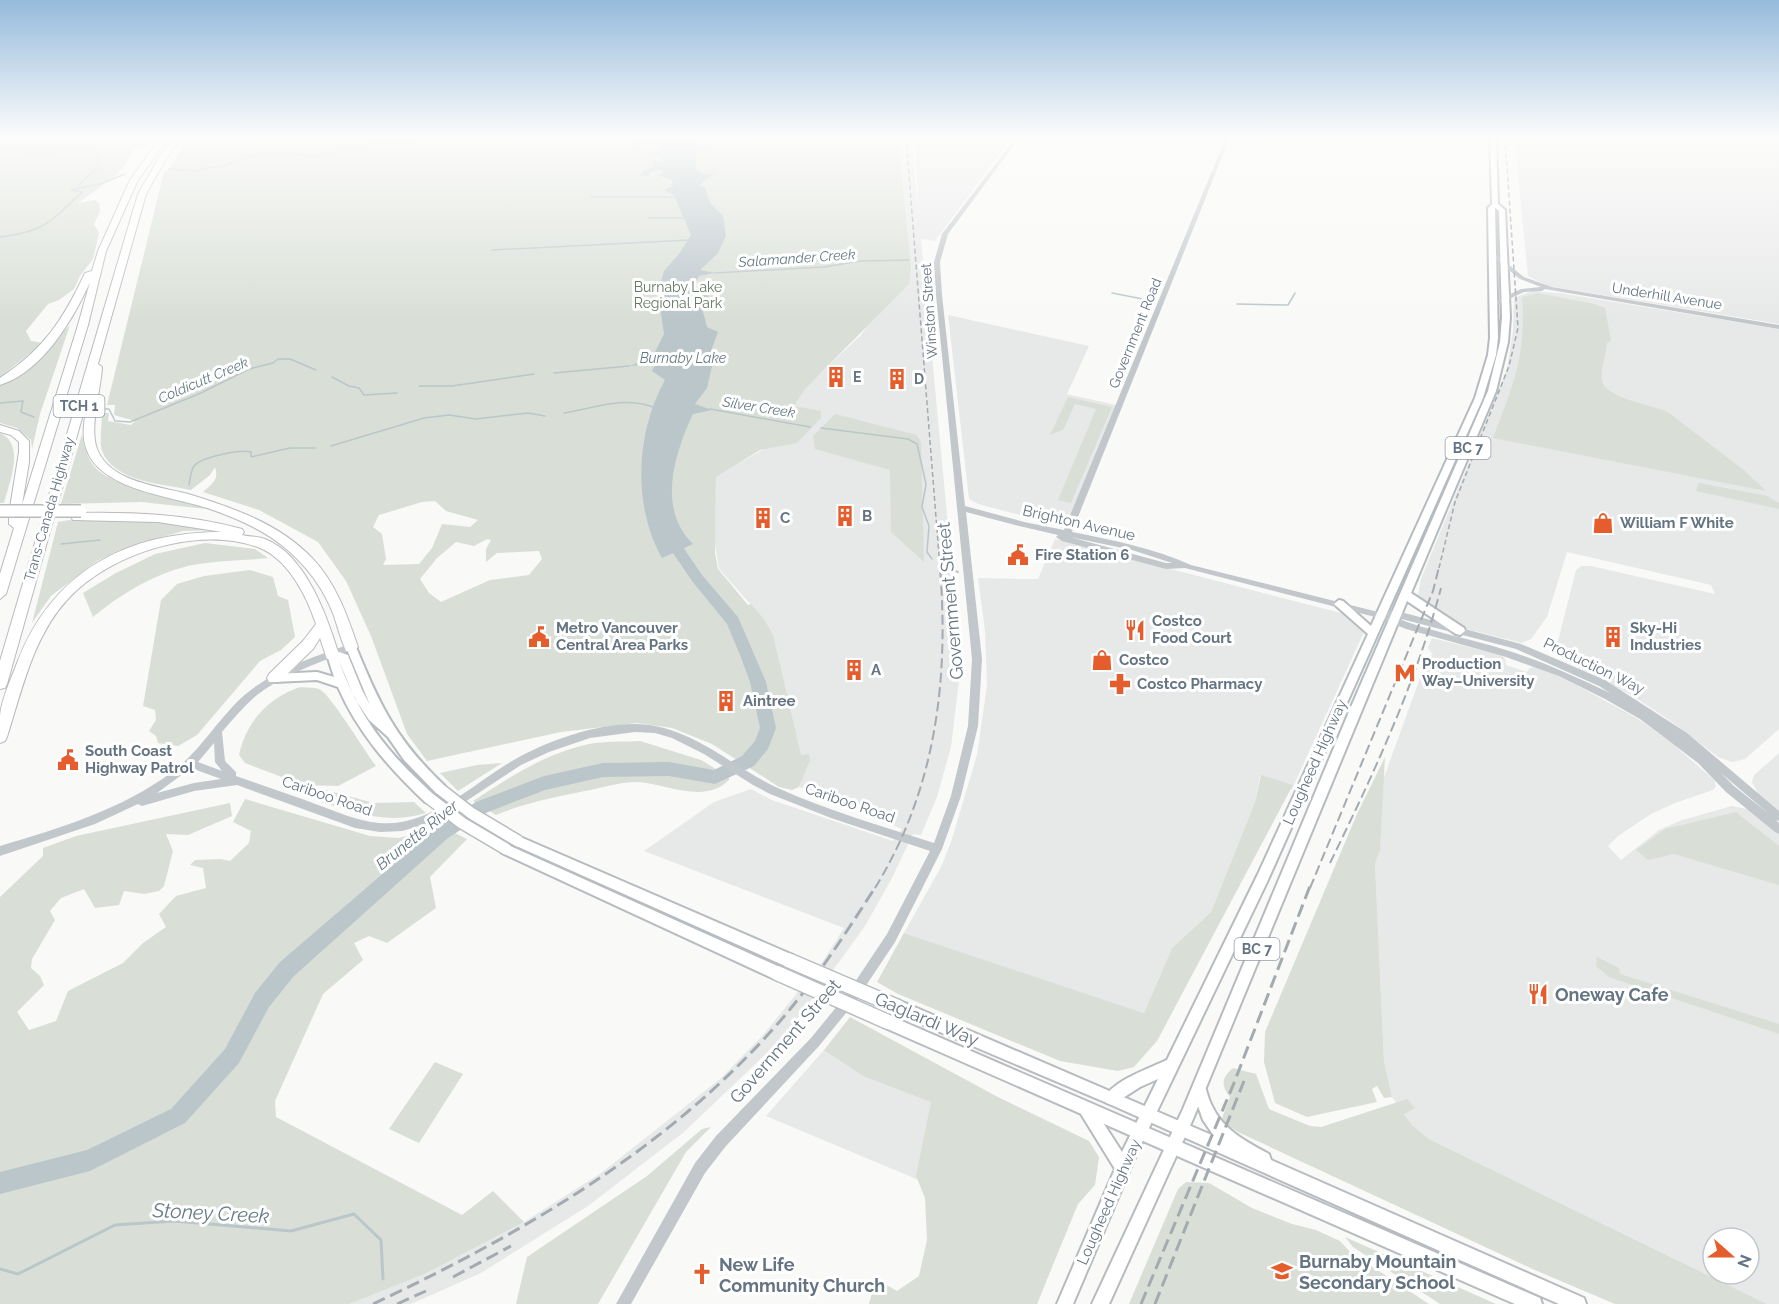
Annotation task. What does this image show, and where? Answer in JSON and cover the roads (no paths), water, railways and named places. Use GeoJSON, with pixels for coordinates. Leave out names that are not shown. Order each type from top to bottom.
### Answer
{"type":"FeatureCollection","features":[{"type":"Feature","properties":{"kind":"highway","name":"Trans-Canada Highway"},"geometry":{"type":"LineString","coordinates":[[0,594],[83,325],[102,251],[126,198]]}},
{"type":"Feature","properties":{"kind":"highway","name":"Trans-Canada Highway"},"geometry":{"type":"LineString","coordinates":[[0,684],[141,198]]}},
{"type":"Feature","properties":{"kind":"highway"},"geometry":{"type":"LineString","coordinates":[[0,382],[39,354],[59,333],[102,251]]}},
{"type":"Feature","properties":{"kind":"highway"},"geometry":{"type":"LineString","coordinates":[[97,350],[97,378],[89,438],[97,461],[131,483],[224,509],[259,525],[293,567],[314,599],[332,655]]}},
{"type":"Feature","properties":{"kind":"highway"},"geometry":{"type":"LineString","coordinates":[[0,428],[15,433],[24,441],[24,460],[14,509],[17,538]]}},
{"type":"Feature","properties":{"kind":"highway"},"geometry":{"type":"LineString","coordinates":[[0,511],[152,517],[193,521],[272,541],[298,554],[324,582],[337,607],[351,647]]}},
{"type":"Feature","properties":{"kind":"highway"},"geometry":{"type":"LineString","coordinates":[[0,516],[79,514]]}},
{"type":"Feature","properties":{"kind":"highway"},"geometry":{"type":"LineString","coordinates":[[0,737],[41,625],[59,600],[81,581],[123,556],[172,540],[200,536],[226,536],[272,541]]}},
{"type":"Feature","properties":{"kind":"highway"},"geometry":{"type":"LineString","coordinates":[[274,678],[303,651],[322,625]]}},
{"type":"Feature","properties":{"kind":"main road","name":"Lougheed Highway"},"geometry":{"type":"LineString","coordinates":[[1100,1304],[1182,1129],[1492,391],[1504,342],[1505,298],[1502,210],[1496,205],[1496,198]]}},
{"type":"Feature","properties":{"kind":"main road","name":"Lougheed Highway"},"geometry":{"type":"LineString","coordinates":[[1065,1304],[1123,1167],[1263,878],[1479,398],[1492,355],[1494,304],[1491,208],[1496,205]]}},
{"type":"Feature","properties":{"kind":"main road"},"geometry":{"type":"LineString","coordinates":[[1406,595],[1460,631]]}},
{"type":"Feature","properties":{"kind":"main road"},"geometry":{"type":"LineString","coordinates":[[1339,604],[1373,633]]}},
{"type":"Feature","properties":{"kind":"main road","name":"Gaglardi Way"},"geometry":{"type":"LineString","coordinates":[[351,647],[371,700],[389,733],[440,789],[471,813],[518,841],[788,960],[1112,1098],[1578,1304]]}},
{"type":"Feature","properties":{"kind":"main road"},"geometry":{"type":"LineString","coordinates":[[332,655],[344,658],[363,707],[376,723],[389,733]]}},
{"type":"Feature","properties":{"kind":"main road","name":"Gaglardi Way"},"geometry":{"type":"LineString","coordinates":[[332,655],[340,682],[357,717],[392,763],[429,798],[462,823],[506,849],[777,973],[1534,1304]]}},
{"type":"Feature","properties":{"kind":"main road"},"geometry":{"type":"LineString","coordinates":[[274,678],[317,676],[340,682]]}},
{"type":"Feature","properties":{"kind":"main road"},"geometry":{"type":"LineString","coordinates":[[1112,1098],[1135,1082],[1172,1066]]}},
{"type":"Feature","properties":{"kind":"main road"},"geometry":{"type":"LineString","coordinates":[[1199,1089],[1203,1107],[1209,1119],[1232,1143],[1279,1167],[1303,1183]]}},
{"type":"Feature","properties":{"kind":"main road"},"geometry":{"type":"LineString","coordinates":[[1086,1109],[1123,1167]]}},
{"type":"Feature","properties":{"kind":"street","name":"Winston Street"},"geometry":{"type":"LineString","coordinates":[[962,508],[939,296],[939,254],[945,234],[972,198]]}},
{"type":"Feature","properties":{"kind":"street","name":"Government Road"},"geometry":{"type":"LineString","coordinates":[[1067,536],[1203,198]]}},
{"type":"Feature","properties":{"kind":"street","name":"Underhill Avenue"},"geometry":{"type":"LineString","coordinates":[[1492,254],[1522,278],[1551,289],[1779,327]]}},
{"type":"Feature","properties":{"kind":"street","name":"Underhill Avenue"},"geometry":{"type":"LineString","coordinates":[[1494,304],[1523,290],[1551,289]]}},
{"type":"Feature","properties":{"kind":"street","name":"Brighton Avenue"},"geometry":{"type":"LineString","coordinates":[[962,508],[1166,566],[1189,567],[1396,618]]}},
{"type":"Feature","properties":{"kind":"street","name":"Government Street"},"geometry":{"type":"LineString","coordinates":[[623,1304],[700,1168],[721,1141],[807,1052],[851,998],[903,917],[937,849],[964,770],[977,683],[976,636],[962,508]]}},
{"type":"Feature","properties":{"kind":"street","name":"Production Way"},"geometry":{"type":"LineString","coordinates":[[1396,618],[1460,631],[1602,683],[1652,713],[1700,748],[1779,817]]}},
{"type":"Feature","properties":{"kind":"street","name":"Production Way"},"geometry":{"type":"LineString","coordinates":[[1396,618],[1528,656],[1589,686],[1642,717],[1701,760],[1730,789],[1779,829]]}},
{"type":"Feature","properties":{"kind":"street"},"geometry":{"type":"LineString","coordinates":[[121,809],[158,788],[191,764],[241,704],[274,678],[351,647]]}},
{"type":"Feature","properties":{"kind":"street","name":"Cariboo Road"},"geometry":{"type":"LineString","coordinates":[[191,764],[355,823],[374,828],[392,829],[424,821],[518,762],[552,746],[591,735],[631,729],[649,729],[676,736],[717,755],[748,776],[801,802],[937,849]]}},
{"type":"Feature","properties":{"kind":"street"},"geometry":{"type":"LineString","coordinates":[[218,733],[220,762],[225,770],[239,780]]}},
{"type":"Feature","properties":{"kind":"street"},"geometry":{"type":"LineString","coordinates":[[0,851],[121,809],[194,787],[239,780]]}},
{"type":"Feature","properties":{"kind":"water","name":"Burnaby Lake"},"geometry":{"type":"Polygon","coordinates":[[[675,198],[708,198],[710,203],[723,216],[726,236],[718,253],[700,270],[715,273],[699,276],[693,289],[705,293],[711,300],[701,304],[707,327],[718,332],[712,348],[712,366],[707,388],[695,404],[712,410],[693,414],[680,446],[672,481],[675,515],[682,530],[693,544],[662,558],[652,537],[646,515],[641,469],[648,422],[665,380],[652,371],[655,364],[629,366],[652,358],[664,334],[658,292],[664,271],[679,254],[691,235],[675,198]]]}},
{"type":"Feature","properties":{"kind":"waterway"},"geometry":{"type":"LineString","coordinates":[[0,237],[28,232],[46,224],[76,198]]}},
{"type":"Feature","properties":{"kind":"waterway"},"geometry":{"type":"LineString","coordinates":[[648,218],[684,218]]}},
{"type":"Feature","properties":{"kind":"waterway"},"geometry":{"type":"LineString","coordinates":[[492,250],[690,240]]}},
{"type":"Feature","properties":{"kind":"waterway","name":"Salamander Creek"},"geometry":{"type":"LineString","coordinates":[[714,273],[824,267],[860,261],[909,260]]}},
{"type":"Feature","properties":{"kind":"waterway","name":"Salamander Creek"},"geometry":{"type":"LineString","coordinates":[[1112,293],[1153,301]]}},
{"type":"Feature","properties":{"kind":"waterway","name":"Salamander Creek"},"geometry":{"type":"LineString","coordinates":[[1237,304],[1288,305],[1295,293]]}},
{"type":"Feature","properties":{"kind":"waterway","name":"Coldicutt Creek"},"geometry":{"type":"LineString","coordinates":[[103,409],[109,409],[115,421],[130,422],[201,393],[249,369],[273,363],[278,359],[290,359],[316,370]]}},
{"type":"Feature","properties":{"kind":"waterway","name":"Coldicutt Creek"},"geometry":{"type":"LineString","coordinates":[[554,373],[629,366]]}},
{"type":"Feature","properties":{"kind":"waterway","name":"Coldicutt Creek"},"geometry":{"type":"LineString","coordinates":[[419,386],[452,386],[534,374]]}},
{"type":"Feature","properties":{"kind":"waterway","name":"Coldicutt Creek"},"geometry":{"type":"LineString","coordinates":[[332,377],[349,386],[359,388],[364,395],[397,393]]}},
{"type":"Feature","properties":{"kind":"waterway","name":"Coldicutt Creek"},"geometry":{"type":"LineString","coordinates":[[0,403],[23,401],[21,412],[34,417]]}},
{"type":"Feature","properties":{"kind":"waterway"},"geometry":{"type":"LineString","coordinates":[[564,413],[619,403],[653,407]]}},
{"type":"Feature","properties":{"kind":"waterway","name":"Silver Creek"},"geometry":{"type":"LineString","coordinates":[[710,409],[810,427]]}},
{"type":"Feature","properties":{"kind":"waterway"},"geometry":{"type":"LineString","coordinates":[[331,446],[424,418],[449,415],[476,419],[528,413],[545,416]]}},
{"type":"Feature","properties":{"kind":"waterway","name":"Silver Creek"},"geometry":{"type":"LineString","coordinates":[[821,428],[908,439],[917,444],[926,484],[922,507],[929,526],[927,552],[932,559]]}},
{"type":"Feature","properties":{"kind":"waterway"},"geometry":{"type":"LineString","coordinates":[[189,485],[194,466],[212,457],[246,451],[251,452],[251,457],[290,448],[315,448]]}},
{"type":"Feature","properties":{"kind":"waterway","name":"Brunette River"},"geometry":{"type":"LineString","coordinates":[[0,1183],[90,1160],[178,1116],[232,1056],[262,1000],[287,969],[442,833],[482,807],[544,783],[603,770],[669,769],[715,777],[748,761],[762,744],[768,728],[758,682],[733,621],[697,578],[667,534]]}},
{"type":"Feature","properties":{"kind":"waterway"},"geometry":{"type":"LineString","coordinates":[[61,544],[100,540]]}},
{"type":"Feature","properties":{"kind":"waterway","name":"Silver Creek"},"geometry":{"type":"LineString","coordinates":[[951,569],[958,572]]}},
{"type":"Feature","properties":{"kind":"waterway","name":"Stoney Creek"},"geometry":{"type":"LineString","coordinates":[[0,1269],[18,1274],[115,1225],[174,1221],[291,1231],[354,1214],[381,1240],[383,1279]]}},
{"type":"Feature","properties":{"kind":"railway"},"geometry":{"type":"LineString","coordinates":[[911,198],[940,568]]}},
{"type":"Feature","properties":{"kind":"railway"},"geometry":{"type":"LineString","coordinates":[[1439,568],[1455,502],[1509,366],[1518,328],[1509,198]]}},
{"type":"Feature","properties":{"kind":"railway"},"geometry":{"type":"LineString","coordinates":[[875,888],[896,850],[912,812],[925,773],[934,733],[942,651],[940,567]]}},
{"type":"Feature","properties":{"kind":"railway"},"geometry":{"type":"LineString","coordinates":[[1310,888],[1433,591],[1439,567]]}},
{"type":"Feature","properties":{"kind":"railway"},"geometry":{"type":"LineString","coordinates":[[1330,863],[1406,694],[1441,588]]}},
{"type":"Feature","properties":{"kind":"railway"},"geometry":{"type":"LineString","coordinates":[[373,1304],[485,1248],[539,1216],[592,1183],[643,1147],[692,1108],[738,1066],[781,1020],[831,955],[876,886]]}},
{"type":"Feature","properties":{"kind":"railway"},"geometry":{"type":"LineString","coordinates":[[1141,1304],[1234,1083],[1310,886]]}},
{"type":"Feature","properties":{"kind":"railway"},"geometry":{"type":"LineString","coordinates":[[1155,1304],[1244,1081]]}},
{"type":"Feature","properties":{"kind":"railway"},"geometry":{"type":"LineString","coordinates":[[453,1277],[511,1246]]}},
{"type":"Feature","properties":{"kind":"railway"},"geometry":{"type":"LineString","coordinates":[[397,1304],[426,1291]]}},
{"type":"Feature","properties":{"kind":"place","name":"E"},"geometry":{"type":"Point","coordinates":[836,377]}},
{"type":"Feature","properties":{"kind":"place","name":"D"},"geometry":{"type":"Point","coordinates":[897,379]}},
{"type":"Feature","properties":{"kind":"place","name":"B"},"geometry":{"type":"Point","coordinates":[845,516]}},
{"type":"Feature","properties":{"kind":"place","name":"C"},"geometry":{"type":"Point","coordinates":[763,518]}},
{"type":"Feature","properties":{"kind":"place","name":"William F White"},"geometry":{"type":"Point","coordinates":[1603,523]}},
{"type":"Feature","properties":{"kind":"place","name":"Fire Station 6"},"geometry":{"type":"Point","coordinates":[1018,555]}},
{"type":"Feature","properties":{"kind":"place","name":"Costco Food Court"},"geometry":{"type":"Point","coordinates":[1135,630]}},
{"type":"Feature","properties":{"kind":"place","name":"Metro Vancouver Central Area Parks"},"geometry":{"type":"Point","coordinates":[539,637]}},
{"type":"Feature","properties":{"kind":"place","name":"Sky-Hi Industries"},"geometry":{"type":"Point","coordinates":[1613,637]}},
{"type":"Feature","properties":{"kind":"place","name":"Costco"},"geometry":{"type":"Point","coordinates":[1102,660]}},
{"type":"Feature","properties":{"kind":"place","name":"A"},"geometry":{"type":"Point","coordinates":[854,670]}},
{"type":"Feature","properties":{"kind":"place","name":"Production Way–University"},"geometry":{"type":"Point","coordinates":[1405,673]}},
{"type":"Feature","properties":{"kind":"place","name":"Costco Pharmacy"},"geometry":{"type":"Point","coordinates":[1120,684]}},
{"type":"Feature","properties":{"kind":"place","name":"Aintree"},"geometry":{"type":"Point","coordinates":[726,701]}},
{"type":"Feature","properties":{"kind":"place","name":"South Coast Highway Patrol"},"geometry":{"type":"Point","coordinates":[68,760]}},
{"type":"Feature","properties":{"kind":"place","name":"Oneway Cafe"},"geometry":{"type":"Point","coordinates":[1538,994]}},
{"type":"Feature","properties":{"kind":"place","name":"Burnaby Mountain Secondary School"},"geometry":{"type":"Point","coordinates":[1282,1271]}},
{"type":"Feature","properties":{"kind":"place","name":"New Life Community Church"},"geometry":{"type":"Point","coordinates":[702,1274]}},
{"type":"Feature","properties":{"kind":"park label","name":"Burnaby Lake Regional Park"},"geometry":{"type":"Point","coordinates":[678,296]}}]}
